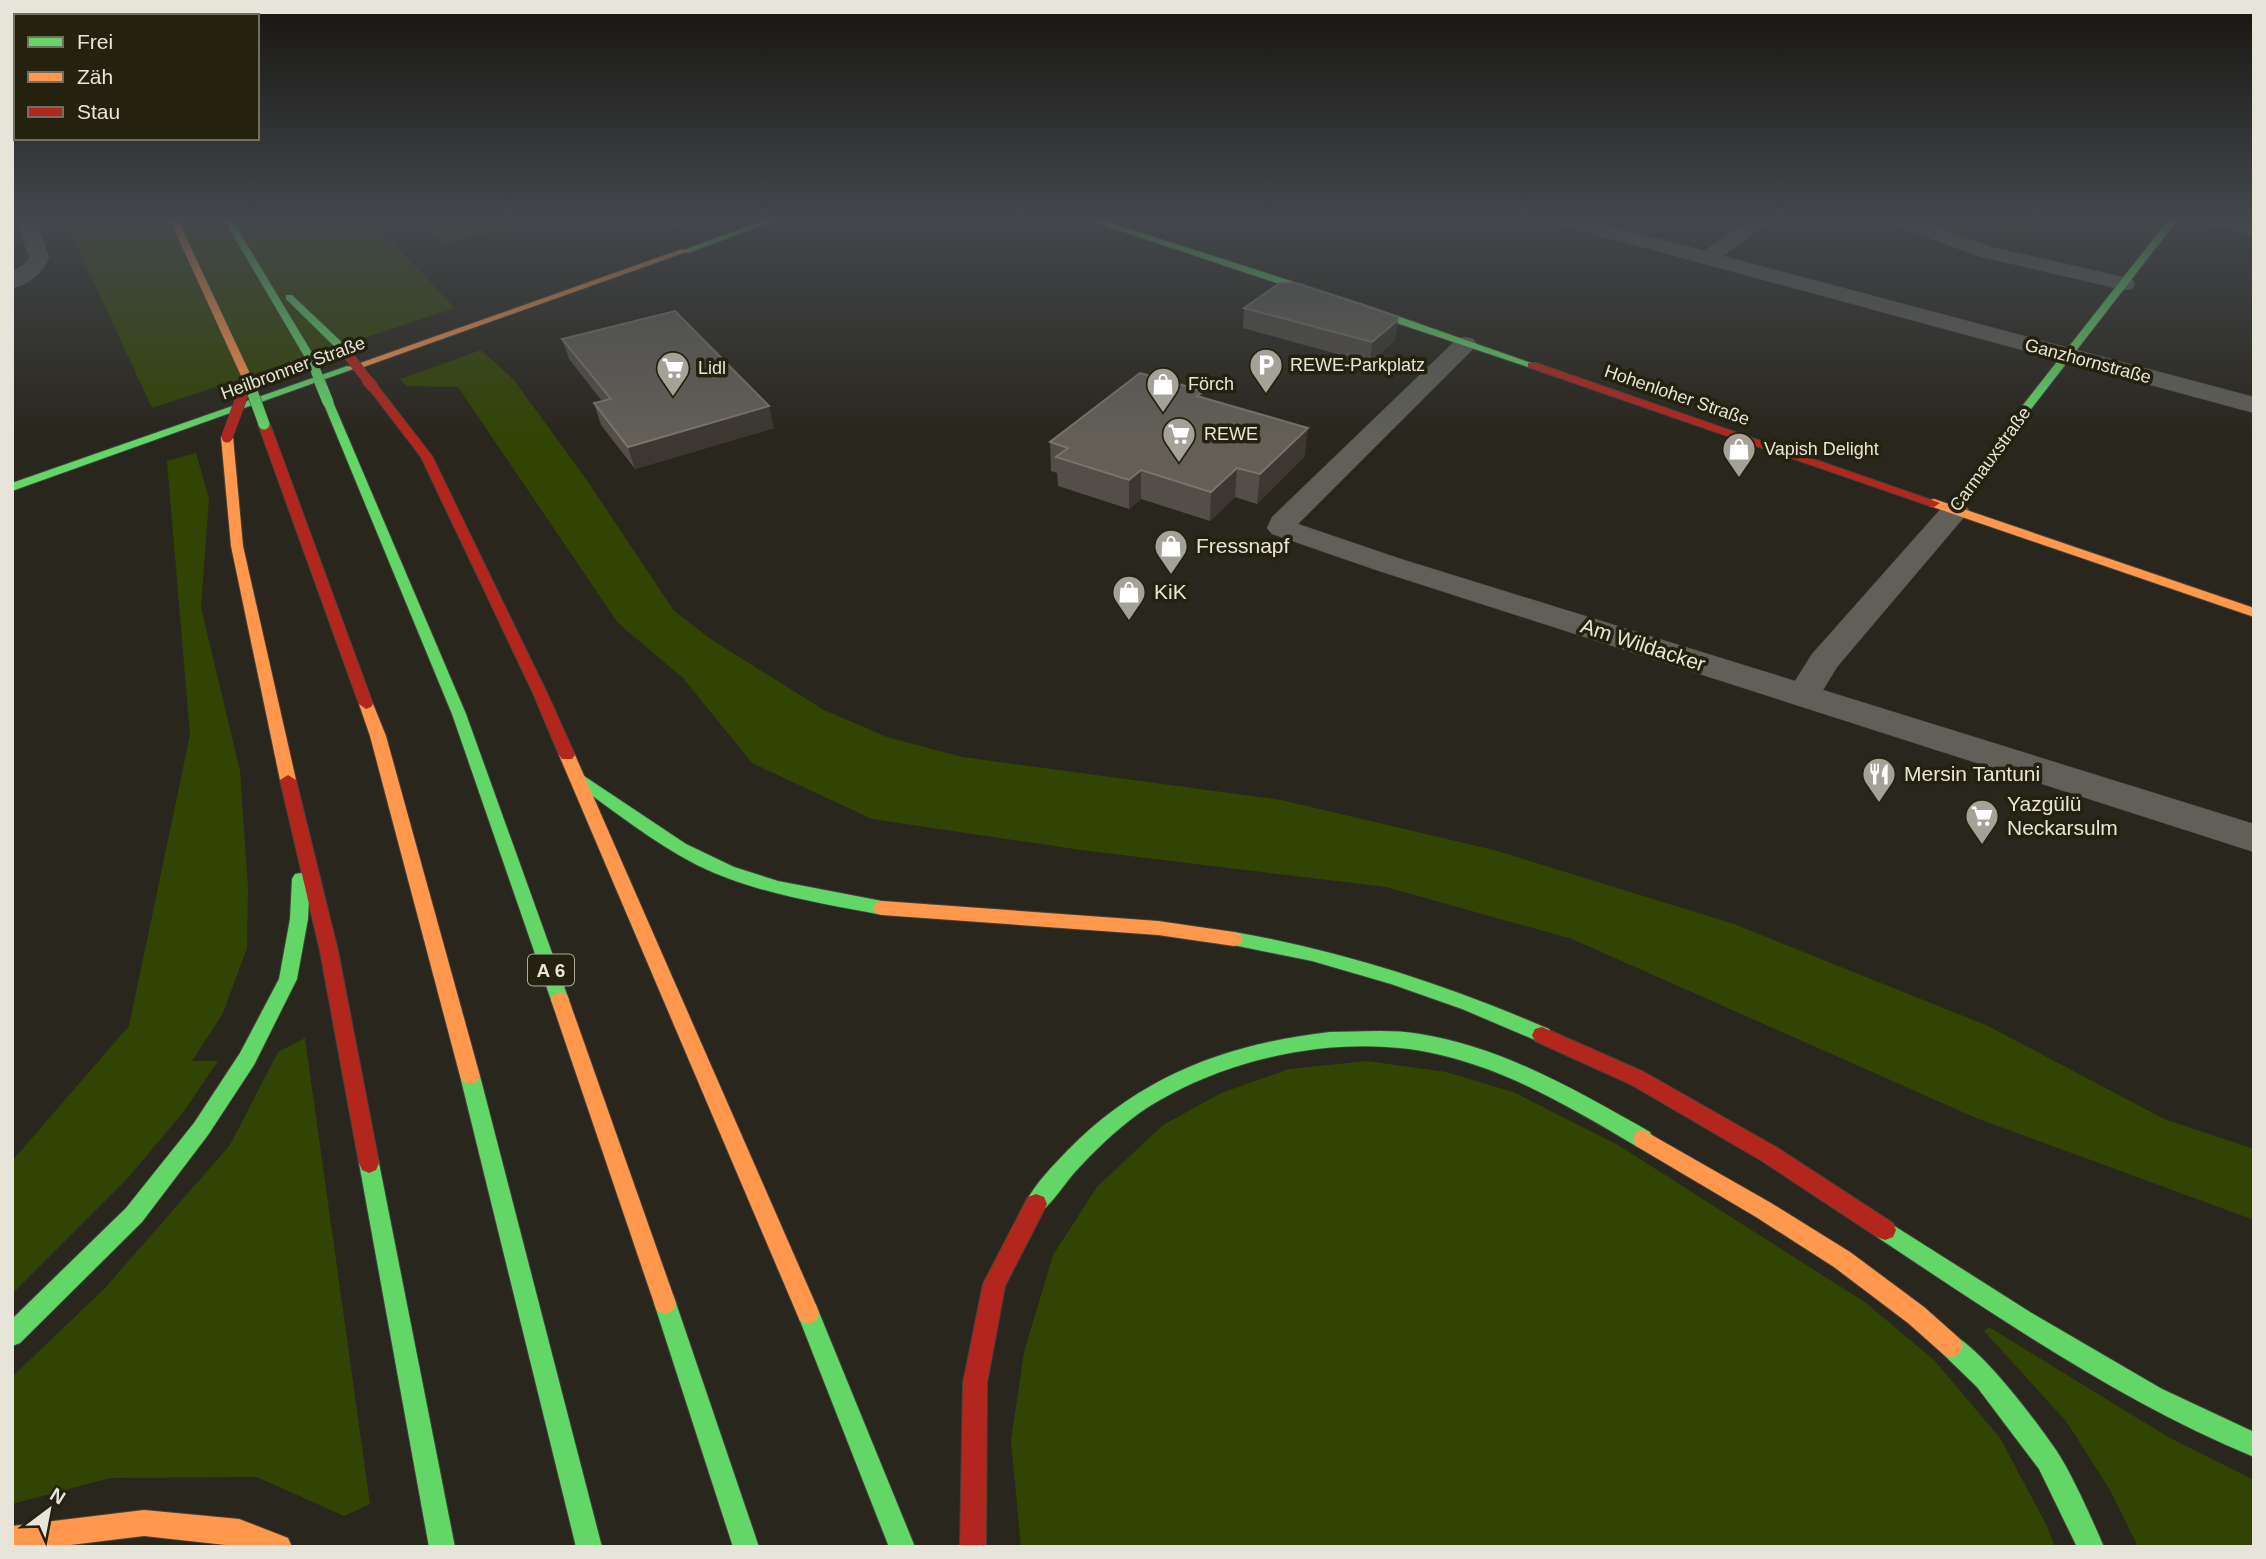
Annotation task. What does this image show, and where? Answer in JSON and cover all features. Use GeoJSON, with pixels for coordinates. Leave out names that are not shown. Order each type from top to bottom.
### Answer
{"type":"FeatureCollection","features":[{"type":"Feature","properties":{"kind":"main road"},"geometry":{"type":"LineString","coordinates":[[207,291],[248,380],[378,736],[444,971],[589,1547]]}},
{"type":"Feature","properties":{"kind":"main road","name":"A 6"},"geometry":{"type":"LineString","coordinates":[[271,291],[312,360],[459,714],[702,1409],[746,1547]]}},
{"type":"Feature","properties":{"kind":"main road"},"geometry":{"type":"LineString","coordinates":[[283,291],[345,351],[426,456],[578,777],[624,890],[825,1351],[902,1547]]}},
{"type":"Feature","properties":{"kind":"main road","name":"Heilbronner Straße"},"geometry":{"type":"LineString","coordinates":[[12,487],[567,291]]}},
{"type":"Feature","properties":{"kind":"main road","name":"Hohenloher Straße"},"geometry":{"type":"LineString","coordinates":[[1312,291],[2254,613]]}},
{"type":"Feature","properties":{"kind":"main road","name":"Carmauxstraße"},"geometry":{"type":"LineString","coordinates":[[1955,510],[2027,407],[2120,291]]}},
{"type":"Feature","properties":{"kind":"main road"},"geometry":{"type":"LineString","coordinates":[[248,380],[227,437],[237,546],[329,951],[442,1547]]}},
{"type":"Feature","properties":{"kind":"main road"},"geometry":{"type":"LineString","coordinates":[[578,777],[682,849],[734,873],[800,893],[890,909],[1158,928],[1255,942],[1384,974],[1510,1020],[1637,1078],[1769,1154],[2022,1320],[2154,1397],[2254,1445]]}},
{"type":"Feature","properties":{"kind":"main road"},"geometry":{"type":"LineString","coordinates":[[12,1335],[134,1215],[201,1129],[247,1059],[288,979],[299,919],[303,846]]}},
{"type":"Feature","properties":{"kind":"main road"},"geometry":{"type":"LineString","coordinates":[[974,1547],[978,1370],[995,1284],[1038,1200],[1090,1139],[1145,1097],[1204,1066],[1267,1048],[1332,1038],[1419,1042],[1501,1064],[1595,1111],[1820,1244],[1910,1308],[1985,1379],[2048,1460],[2091,1547]]}},
{"type":"Feature","properties":{"kind":"main road"},"geometry":{"type":"LineString","coordinates":[[12,1539],[144,1523],[239,1532],[279,1547]]}},
{"type":"Feature","properties":{"kind":"street","name":"Ganzhornstraße"},"geometry":{"type":"LineString","coordinates":[[1829,291],[2254,405]]}},
{"type":"Feature","properties":{"kind":"street","name":"Am Wildacker"},"geometry":{"type":"LineString","coordinates":[[1465,344],[1282,523],[1282,528],[2254,838]]}},
{"type":"Feature","properties":{"kind":"street","name":"Carmauxstraße"},"geometry":{"type":"LineString","coordinates":[[1802,696],[1824,661],[1955,510]]}},
{"type":"Feature","properties":{"kind":"green space"},"geometry":{"type":"Polygon","coordinates":[[[98,291],[439,291],[455,308],[152,408],[98,291]]]}},
{"type":"Feature","properties":{"kind":"green space"},"geometry":{"type":"Polygon","coordinates":[[[481,350],[514,380],[586,479],[674,611],[712,640],[824,710],[887,737],[962,757],[1281,800],[1494,850],[1734,924],[1988,1026],[2164,1119],[2254,1149],[2254,1220],[1976,1118],[1572,939],[1386,887],[1081,850],[872,819],[752,763],[683,678],[618,623],[458,387],[406,386],[400,379],[481,350]]]}},
{"type":"Feature","properties":{"kind":"green space"},"geometry":{"type":"Polygon","coordinates":[[[196,453],[209,499],[201,607],[240,771],[248,888],[247,948],[223,1013],[192,1061],[218,1061],[184,1111],[127,1179],[12,1294],[12,1161],[129,1026],[190,735],[167,461],[196,453]]]}},
{"type":"Feature","properties":{"kind":"green space"},"geometry":{"type":"Polygon","coordinates":[[[305,1038],[370,1504],[344,1516],[257,1477],[110,1478],[12,1504],[12,1377],[105,1288],[230,1145],[278,1052],[305,1038]]]}},
{"type":"Feature","properties":{"kind":"green space"},"geometry":{"type":"Polygon","coordinates":[[[1367,1061],[1446,1072],[1513,1092],[1618,1145],[1866,1303],[1934,1360],[2000,1438],[2047,1526],[2055,1547],[1021,1547],[1011,1441],[1024,1352],[1053,1255],[1097,1187],[1163,1125],[1221,1093],[1289,1069],[1367,1061]]]}},
{"type":"Feature","properties":{"kind":"green space"},"geometry":{"type":"Polygon","coordinates":[[[1989,1327],[2168,1437],[2254,1480],[2254,1547],[2138,1547],[2110,1490],[2066,1421],[1984,1331],[1989,1327]]]}},
{"type":"Feature","properties":{"kind":"building"},"geometry":{"type":"Polygon","coordinates":[[[1269,291],[1319,291],[1398,317],[1398,320],[1372,342],[1244,308],[1269,291]]]}},
{"type":"Feature","properties":{"kind":"building","name":"Lidl"},"geometry":{"type":"Polygon","coordinates":[[[675,311],[769,406],[628,447],[594,403],[611,399],[562,339],[675,311]]]}},
{"type":"Feature","properties":{"kind":"building","name":"REWE"},"geometry":{"type":"Polygon","coordinates":[[[1140,373],[1203,391],[1197,396],[1308,428],[1260,474],[1237,468],[1211,492],[1141,470],[1129,480],[1056,457],[1068,448],[1050,442],[1140,373]]]}},
{"type":"Feature","properties":{"kind":"traffic: fast"},"geometry":{"type":"LineString","coordinates":[[270,291],[312,361]]}},
{"type":"Feature","properties":{"kind":"traffic: fast"},"geometry":{"type":"LineString","coordinates":[[1312,291],[1532,365]]}},
{"type":"Feature","properties":{"kind":"traffic: fast"},"geometry":{"type":"LineString","coordinates":[[1955,510],[2027,407],[2118,291]]}},
{"type":"Feature","properties":{"kind":"traffic: fast"},"geometry":{"type":"LineString","coordinates":[[289,297],[345,351]]}},
{"type":"Feature","properties":{"kind":"traffic: fast"},"geometry":{"type":"LineString","coordinates":[[312,361],[328,402]]}},
{"type":"Feature","properties":{"kind":"traffic: fast"},"geometry":{"type":"LineString","coordinates":[[12,487],[351,368]]}},
{"type":"Feature","properties":{"kind":"traffic: fast"},"geometry":{"type":"LineString","coordinates":[[248,380],[264,424]]}},
{"type":"Feature","properties":{"kind":"traffic: fast"},"geometry":{"type":"LineString","coordinates":[[328,402],[459,714],[560,1000]]}},
{"type":"Feature","properties":{"kind":"traffic: fast"},"geometry":{"type":"LineString","coordinates":[[578,777],[641,822],[703,861],[778,887],[882,908]]}},
{"type":"Feature","properties":{"kind":"traffic: fast"},"geometry":{"type":"LineString","coordinates":[[12,1335],[134,1215],[201,1129],[247,1059],[288,979],[299,919],[301,879]]}},
{"type":"Feature","properties":{"kind":"traffic: fast"},"geometry":{"type":"LineString","coordinates":[[1234,939],[1312,954],[1391,976],[1469,1004],[1542,1035]]}},
{"type":"Feature","properties":{"kind":"traffic: fast"},"geometry":{"type":"LineString","coordinates":[[1036,1204],[1096,1136],[1130,1109],[1166,1086],[1204,1068],[1245,1055],[1287,1045],[1330,1040],[1421,1042],[1480,1058],[1536,1081],[1643,1139]]}},
{"type":"Feature","properties":{"kind":"traffic: fast"},"geometry":{"type":"LineString","coordinates":[[470,1076],[589,1547]]}},
{"type":"Feature","properties":{"kind":"traffic: fast"},"geometry":{"type":"LineString","coordinates":[[369,1163],[442,1547]]}},
{"type":"Feature","properties":{"kind":"traffic: fast"},"geometry":{"type":"LineString","coordinates":[[1885,1230],[2022,1320],[2154,1397],[2254,1445]]}},
{"type":"Feature","properties":{"kind":"traffic: fast"},"geometry":{"type":"LineString","coordinates":[[665,1303],[746,1547]]}},
{"type":"Feature","properties":{"kind":"traffic: fast"},"geometry":{"type":"LineString","coordinates":[[808,1313],[902,1547]]}},
{"type":"Feature","properties":{"kind":"traffic: fast"},"geometry":{"type":"LineString","coordinates":[[1951,1346],[1985,1379],[2048,1460],[2091,1547]]}},
{"type":"Feature","properties":{"kind":"traffic: slow"},"geometry":{"type":"LineString","coordinates":[[207,291],[248,380]]}},
{"type":"Feature","properties":{"kind":"traffic: slow"},"geometry":{"type":"LineString","coordinates":[[351,368],[572,291]]}},
{"type":"Feature","properties":{"kind":"traffic: slow"},"geometry":{"type":"LineString","coordinates":[[227,437],[237,546],[288,780]]}},
{"type":"Feature","properties":{"kind":"traffic: slow"},"geometry":{"type":"LineString","coordinates":[[1934,503],[2254,613]]}},
{"type":"Feature","properties":{"kind":"traffic: slow"},"geometry":{"type":"LineString","coordinates":[[366,704],[378,736],[470,1076]]}},
{"type":"Feature","properties":{"kind":"traffic: slow"},"geometry":{"type":"LineString","coordinates":[[567,755],[808,1313]]}},
{"type":"Feature","properties":{"kind":"traffic: slow"},"geometry":{"type":"LineString","coordinates":[[882,908],[1158,928],[1234,939]]}},
{"type":"Feature","properties":{"kind":"traffic: slow"},"geometry":{"type":"LineString","coordinates":[[560,1000],[665,1303]]}},
{"type":"Feature","properties":{"kind":"traffic: slow"},"geometry":{"type":"LineString","coordinates":[[1643,1139],[1842,1260],[1916,1315],[1951,1346]]}},
{"type":"Feature","properties":{"kind":"traffic: slow"},"geometry":{"type":"LineString","coordinates":[[12,1539],[144,1523],[239,1532],[279,1547]]}},
{"type":"Feature","properties":{"kind":"traffic: jam"},"geometry":{"type":"LineString","coordinates":[[345,351],[373,387]]}},
{"type":"Feature","properties":{"kind":"traffic: jam"},"geometry":{"type":"LineString","coordinates":[[1532,365],[1934,503]]}},
{"type":"Feature","properties":{"kind":"traffic: jam"},"geometry":{"type":"LineString","coordinates":[[227,437],[248,380]]}},
{"type":"Feature","properties":{"kind":"traffic: jam"},"geometry":{"type":"LineString","coordinates":[[373,387],[426,456],[567,755]]}},
{"type":"Feature","properties":{"kind":"traffic: jam"},"geometry":{"type":"LineString","coordinates":[[264,424],[366,704]]}},
{"type":"Feature","properties":{"kind":"traffic: jam"},"geometry":{"type":"LineString","coordinates":[[288,780],[329,951],[369,1163]]}},
{"type":"Feature","properties":{"kind":"traffic: jam"},"geometry":{"type":"LineString","coordinates":[[1542,1035],[1637,1078],[1769,1154],[1885,1230]]}},
{"type":"Feature","properties":{"kind":"traffic: jam"},"geometry":{"type":"LineString","coordinates":[[973,1547],[975,1383],[994,1284],[1036,1204]]}},
{"type":"Feature","properties":{"kind":"place","name":"REWE-Parkplatz"},"geometry":{"type":"Point","coordinates":[1266,395]}},
{"type":"Feature","properties":{"kind":"place","name":"Lidl"},"geometry":{"type":"Point","coordinates":[673,398]}},
{"type":"Feature","properties":{"kind":"place","name":"Förch"},"geometry":{"type":"Point","coordinates":[1163,414]}},
{"type":"Feature","properties":{"kind":"place","name":"REWE"},"geometry":{"type":"Point","coordinates":[1179,464]}},
{"type":"Feature","properties":{"kind":"place","name":"Vapish Delight"},"geometry":{"type":"Point","coordinates":[1739,479]}},
{"type":"Feature","properties":{"kind":"place","name":"Fressnapf"},"geometry":{"type":"Point","coordinates":[1171,576]}},
{"type":"Feature","properties":{"kind":"place","name":"KiK"},"geometry":{"type":"Point","coordinates":[1129,622]}},
{"type":"Feature","properties":{"kind":"place","name":"Mersin Tantuni"},"geometry":{"type":"Point","coordinates":[1879,804]}},
{"type":"Feature","properties":{"kind":"place","name":"Yazgülü Neckarsulm"},"geometry":{"type":"Point","coordinates":[1982,846]}}]}
